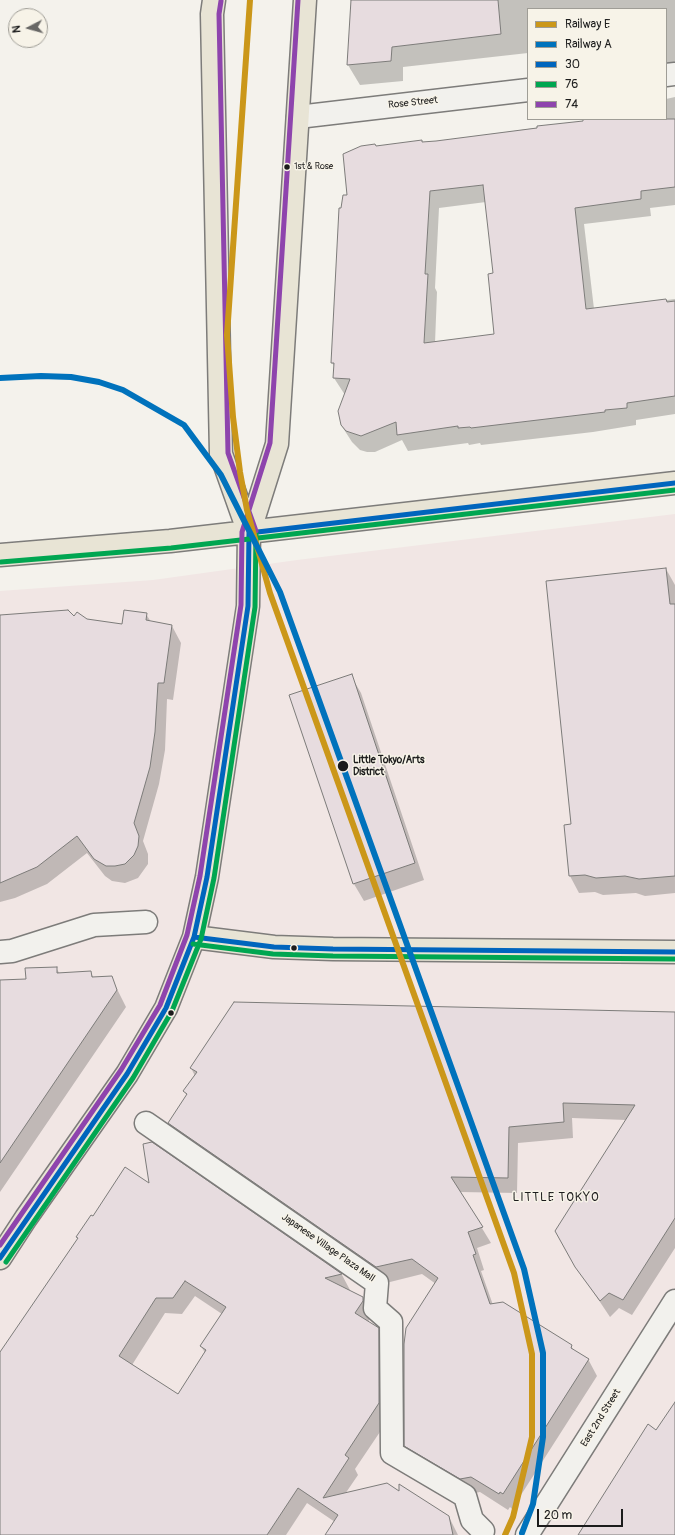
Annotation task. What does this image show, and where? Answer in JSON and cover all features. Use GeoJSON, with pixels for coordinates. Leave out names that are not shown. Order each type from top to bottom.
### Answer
{"type":"FeatureCollection","features":[{"type":"Feature","properties":{"kind":"main road"},"geometry":{"type":"LineString","coordinates":[[214,0],[212,21],[221,454],[249,533]]}},
{"type":"Feature","properties":{"kind":"main road"},"geometry":{"type":"LineString","coordinates":[[0,1258],[26,1218],[127,1074],[166,1008],[194,938],[207,876],[248,606],[249,533],[277,444],[304,0]]}},
{"type":"Feature","properties":{"kind":"main road"},"geometry":{"type":"LineString","coordinates":[[0,555],[170,542],[675,483]]}},
{"type":"Feature","properties":{"kind":"main road"},"geometry":{"type":"LineString","coordinates":[[194,938],[262,946],[333,950],[675,952]]}},
{"type":"Feature","properties":{"kind":"street","name":"Rose Street"},"geometry":{"type":"LineString","coordinates":[[298,116],[527,90]]}},
{"type":"Feature","properties":{"kind":"street"},"geometry":{"type":"LineString","coordinates":[[0,952],[12,951],[94,925],[146,922]]}},
{"type":"Feature","properties":{"kind":"street","name":"Japanese Village Plaza Mall"},"geometry":{"type":"LineString","coordinates":[[146,1123],[377,1283],[375,1308],[391,1322],[392,1453],[465,1496],[472,1520],[483,1531]]}},
{"type":"Feature","properties":{"kind":"street","name":"East 2nd Street"},"geometry":{"type":"LineString","coordinates":[[527,1535],[675,1301]]}},
{"type":"Feature","properties":{"kind":"shaded area"},"geometry":{"type":"Polygon","coordinates":[[[675,514],[675,1535],[0,1535],[0,591],[153,580],[297,560],[675,514]]]}},
{"type":"Feature","properties":{"kind":"building"},"geometry":{"type":"Polygon","coordinates":[[[351,0],[498,0],[501,34],[392,47],[391,61],[347,65],[351,0]]]}},
{"type":"Feature","properties":{"kind":"building"},"geometry":{"type":"Polygon","coordinates":[[[675,119],[675,187],[641,191],[641,199],[575,208],[586,309],[666,299],[667,302],[675,301],[675,396],[627,403],[627,408],[605,410],[605,412],[471,428],[458,428],[458,426],[397,435],[396,422],[361,436],[346,431],[341,425],[338,411],[350,379],[333,378],[334,363],[331,363],[339,208],[341,208],[343,195],[347,195],[343,154],[361,146],[375,144],[376,146],[422,140],[422,142],[436,141],[537,128],[537,126],[583,120],[675,119]],[[483,185],[430,191],[425,274],[428,274],[424,343],[494,334],[488,274],[493,273],[483,185]]]}},
{"type":"Feature","properties":{"kind":"building"},"geometry":{"type":"Polygon","coordinates":[[[666,568],[670,604],[675,604],[675,876],[639,879],[625,876],[596,878],[585,875],[569,876],[564,825],[571,824],[546,581],[666,568]]]}},
{"type":"Feature","properties":{"kind":"building"},"geometry":{"type":"Polygon","coordinates":[[[68,610],[74,616],[77,612],[87,619],[122,624],[124,610],[147,613],[146,620],[172,625],[164,683],[158,683],[155,732],[150,767],[134,823],[139,836],[138,846],[134,855],[125,864],[106,866],[94,859],[77,836],[37,867],[0,883],[0,615],[68,610]]]}},
{"type":"Feature","properties":{"kind":"building"},"geometry":{"type":"Polygon","coordinates":[[[352,674],[415,863],[353,884],[289,695],[352,674]]]}},
{"type":"Feature","properties":{"kind":"building"},"geometry":{"type":"Polygon","coordinates":[[[57,967],[57,973],[91,971],[92,977],[112,976],[117,990],[0,1163],[0,980],[26,979],[25,968],[57,967]]]}},
{"type":"Feature","properties":{"kind":"building"},"geometry":{"type":"Polygon","coordinates":[[[234,1002],[675,1012],[675,1218],[623,1300],[609,1293],[600,1301],[575,1267],[555,1231],[635,1105],[563,1103],[564,1122],[509,1127],[508,1178],[451,1177],[483,1227],[468,1232],[476,1254],[473,1255],[490,1304],[503,1302],[572,1345],[571,1348],[589,1359],[503,1494],[500,1492],[499,1494],[471,1477],[460,1479],[404,1446],[404,1344],[406,1328],[438,1278],[412,1259],[376,1267],[168,1123],[187,1094],[183,1091],[197,1072],[190,1068],[234,1002]]]}},
{"type":"Feature","properties":{"kind":"building"},"geometry":{"type":"Polygon","coordinates":[[[152,1142],[342,1274],[325,1278],[363,1297],[363,1301],[355,1313],[379,1328],[379,1403],[345,1455],[349,1458],[323,1498],[387,1483],[399,1491],[399,1484],[449,1516],[453,1535],[325,1535],[338,1515],[298,1488],[267,1535],[0,1535],[0,1352],[78,1238],[76,1237],[91,1215],[93,1216],[125,1167],[149,1183],[143,1144],[152,1142]],[[185,1281],[173,1298],[156,1298],[119,1356],[178,1394],[206,1350],[200,1346],[226,1307],[185,1281]]]}},
{"type":"Feature","properties":{"kind":"building"},"geometry":{"type":"Polygon","coordinates":[[[675,1402],[675,1535],[578,1535],[648,1424],[656,1430],[675,1402]]]}},
{"type":"Feature","properties":{"kind":"rail line","name":"E"},"geometry":{"type":"LineString","coordinates":[[250,0],[227,335],[233,417],[240,472],[247,510],[270,593],[514,1273],[532,1354],[532,1437],[513,1517],[505,1535]]}},
{"type":"Feature","properties":{"kind":"rail line","name":"A"},"geometry":{"type":"LineString","coordinates":[[0,378],[41,376],[71,377],[99,382],[123,390],[184,425],[221,475],[280,592],[524,1269],[543,1353],[543,1437],[533,1504],[522,1533]]}},
{"type":"Feature","properties":{"kind":"transit line","name":"74"},"geometry":{"type":"LineString","coordinates":[[0,1245],[121,1070],[160,1005],[187,935],[200,876],[241,605],[242,532],[270,443],[298,0]]}},
{"type":"Feature","properties":{"kind":"transit line","name":"74"},"geometry":{"type":"LineString","coordinates":[[221,1],[219,14],[228,453],[256,531]]}},
{"type":"Feature","properties":{"kind":"transit line","name":"30"},"geometry":{"type":"LineString","coordinates":[[0,1258],[127,1074],[166,1008],[194,937],[207,877],[248,606],[249,533],[675,483]]}},
{"type":"Feature","properties":{"kind":"transit line","name":"76"},"geometry":{"type":"LineString","coordinates":[[1,562],[171,548],[675,490]]}},
{"type":"Feature","properties":{"kind":"transit line","name":"76"},"geometry":{"type":"LineString","coordinates":[[6,1262],[133,1078],[172,1011],[201,939],[214,878],[255,607],[256,533]]}},
{"type":"Feature","properties":{"kind":"transit line","name":"30"},"geometry":{"type":"LineString","coordinates":[[194,937],[274,947],[333,949],[675,952]]}},
{"type":"Feature","properties":{"kind":"transit line","name":"76"},"geometry":{"type":"LineString","coordinates":[[193,944],[273,954],[333,956],[675,959]]}},
{"type":"Feature","properties":{"kind":"place","name":"1st & Rose"},"geometry":{"type":"Point","coordinates":[287,167]}},
{"type":"Feature","properties":{"kind":"place","name":"Little Tokyo/Arts District"},"geometry":{"type":"Point","coordinates":[343,766]}},
{"type":"Feature","properties":{"kind":"district","name":"LITTLE TOKYO"},"geometry":{"type":"Point","coordinates":[556,1198]}}]}
